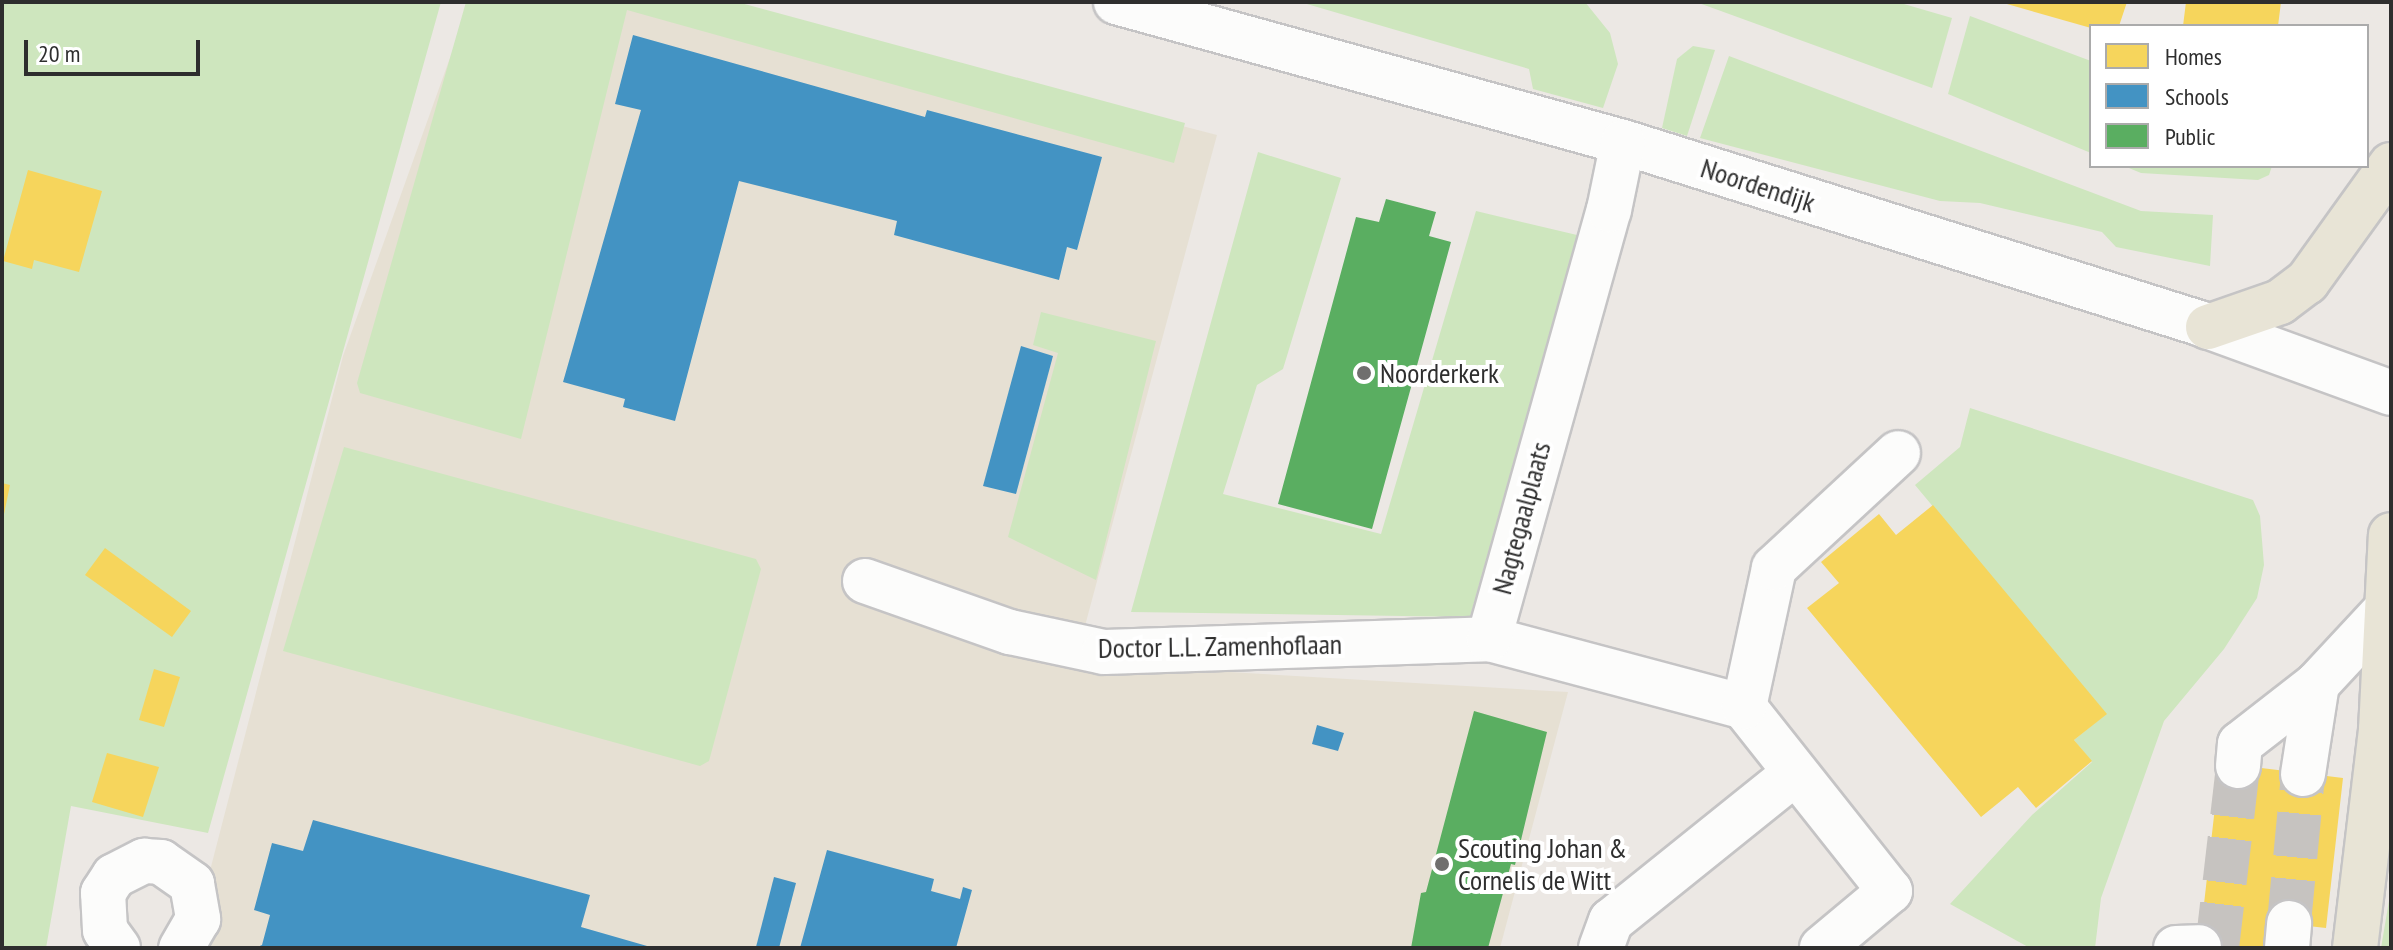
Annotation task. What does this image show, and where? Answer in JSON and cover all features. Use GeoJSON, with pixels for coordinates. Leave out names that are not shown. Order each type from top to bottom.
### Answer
{"type":"FeatureCollection","features":[{"type":"Feature","properties":{"kind":"main road"},"geometry":{"type":"LineString","coordinates":[[2208,327],[2280,302],[2307,282],[2391,165]]}},
{"type":"Feature","properties":{"kind":"main road"},"geometry":{"type":"LineString","coordinates":[[2355,948],[2381,730],[2384,612],[2391,535]]}},
{"type":"Feature","properties":{"kind":"street","name":"Noordendijk"},"geometry":{"type":"LineString","coordinates":[[1116,2],[1623,142],[2208,327],[2391,393]]}},
{"type":"Feature","properties":{"kind":"street","name":"Nagtegaalplaats"},"geometry":{"type":"LineString","coordinates":[[1489,639],[1609,210],[1623,142]]}},
{"type":"Feature","properties":{"kind":"street"},"geometry":{"type":"LineString","coordinates":[[1744,707],[1774,568],[1898,453]]}},
{"type":"Feature","properties":{"kind":"street","name":"Doctor L.L. Zamenhoflaan"},"geometry":{"type":"LineString","coordinates":[[865,581],[1010,632],[1104,652],[1489,639]]}},
{"type":"Feature","properties":{"kind":"street"},"geometry":{"type":"LineString","coordinates":[[2238,766],[2240,744],[2317,684],[2384,612]]}},
{"type":"Feature","properties":{"kind":"street"},"geometry":{"type":"LineString","coordinates":[[1489,639],[1744,707],[1794,774],[1890,891],[1822,948]]}},
{"type":"Feature","properties":{"kind":"street"},"geometry":{"type":"LineString","coordinates":[[2303,774],[2317,684]]}},
{"type":"Feature","properties":{"kind":"street"},"geometry":{"type":"LineString","coordinates":[[1601,948],[1611,921],[1794,774]]}},
{"type":"Feature","properties":{"kind":"street"},"geometry":{"type":"LineString","coordinates":[[117,948],[105,930],[100,910],[103,893],[114,876],[144,861],[161,862],[192,884],[198,919],[181,948]]}},
{"type":"Feature","properties":{"kind":"shaded area"},"geometry":{"type":"Polygon","coordinates":[[[470,2],[703,2],[1217,135],[1075,663],[1568,692],[1500,948],[190,948],[343,356],[470,2]]]}},
{"type":"Feature","properties":{"kind":"green space"},"geometry":{"type":"Polygon","coordinates":[[[2,2],[441,2],[208,833],[71,806],[46,948],[2,948],[2,2]]]}},
{"type":"Feature","properties":{"kind":"green space"},"geometry":{"type":"Polygon","coordinates":[[[466,2],[737,2],[1185,123],[1174,163],[627,10],[521,439],[360,393],[357,383],[466,2]]]}},
{"type":"Feature","properties":{"kind":"green space"},"geometry":{"type":"Polygon","coordinates":[[[1300,2],[1585,2],[1610,33],[1618,64],[1603,108],[1533,89],[1529,69],[1300,2]]]}},
{"type":"Feature","properties":{"kind":"green space"},"geometry":{"type":"Polygon","coordinates":[[[1696,2],[1897,2],[1952,18],[1932,88],[1696,2]]]}},
{"type":"Feature","properties":{"kind":"green space"},"geometry":{"type":"Polygon","coordinates":[[[1970,16],[2089,60],[2089,152],[1948,94],[1970,16]]]}},
{"type":"Feature","properties":{"kind":"green space"},"geometry":{"type":"Polygon","coordinates":[[[1693,46],[1715,50],[1687,136],[1662,128],[1677,59],[1693,46]]]}},
{"type":"Feature","properties":{"kind":"green space"},"geometry":{"type":"Polygon","coordinates":[[[1729,56],[2141,211],[2213,215],[2210,266],[2116,247],[2102,232],[1980,203],[1940,201],[1700,138],[1729,56]]]}},
{"type":"Feature","properties":{"kind":"green space"},"geometry":{"type":"Polygon","coordinates":[[[1258,152],[1341,178],[1283,369],[1257,385],[1223,494],[1381,534],[1476,211],[1577,235],[1470,617],[1131,612],[1258,152]]]}},
{"type":"Feature","properties":{"kind":"green space"},"geometry":{"type":"Polygon","coordinates":[[[2129,168],[2271,168],[2269,175],[2258,180],[2141,173],[2129,168]]]}},
{"type":"Feature","properties":{"kind":"green space"},"geometry":{"type":"Polygon","coordinates":[[[1041,312],[1156,341],[1096,580],[1008,537],[1058,353],[1033,345],[1041,312]]]}},
{"type":"Feature","properties":{"kind":"green space"},"geometry":{"type":"Polygon","coordinates":[[[1970,408],[2253,500],[2260,516],[2264,565],[2257,598],[2224,649],[2164,721],[2101,898],[2095,948],[2030,948],[1950,904],[2032,815],[2092,762],[2074,740],[2106,714],[1915,485],[1960,447],[1970,408]]]}},
{"type":"Feature","properties":{"kind":"green space"},"geometry":{"type":"Polygon","coordinates":[[[344,447],[756,559],[761,569],[709,761],[700,766],[283,651],[344,447]]]}},
{"type":"Feature","properties":{"kind":"green space"},"geometry":{"type":"Polygon","coordinates":[[[2391,889],[2391,948],[2381,948],[2391,889]]]}},
{"type":"Feature","properties":{"kind":"building: Homes"},"geometry":{"type":"Polygon","coordinates":[[[2000,2],[2127,2],[2120,24],[2089,24],[2089,27],[2000,2]]]}},
{"type":"Feature","properties":{"kind":"building: Homes"},"geometry":{"type":"Polygon","coordinates":[[[2186,2],[2281,2],[2278,24],[2183,24],[2186,2]]]}},
{"type":"Feature","properties":{"kind":"building: Homes"},"geometry":{"type":"Polygon","coordinates":[[[28,170],[102,191],[79,272],[34,260],[32,269],[3,261],[28,170]]]}},
{"type":"Feature","properties":{"kind":"building: Homes"},"geometry":{"type":"Polygon","coordinates":[[[2,483],[10,485],[3,519],[2,519],[2,483]]]}},
{"type":"Feature","properties":{"kind":"building: Homes"},"geometry":{"type":"Polygon","coordinates":[[[1933,505],[2107,714],[2074,740],[2092,761],[2036,808],[2018,787],[1981,817],[1807,608],[1839,583],[1821,562],[1879,514],[1896,535],[1933,505]]]}},
{"type":"Feature","properties":{"kind":"building: Homes"},"geometry":{"type":"Polygon","coordinates":[[[105,548],[191,611],[172,637],[85,575],[105,548]]]}},
{"type":"Feature","properties":{"kind":"building: Homes"},"geometry":{"type":"Polygon","coordinates":[[[154,669],[180,677],[164,727],[139,720],[154,669]]]}},
{"type":"Feature","properties":{"kind":"building: Homes"},"geometry":{"type":"Polygon","coordinates":[[[107,753],[159,767],[143,817],[92,802],[107,753]]]}},
{"type":"Feature","properties":{"kind":"building: Homes"},"geometry":{"type":"Polygon","coordinates":[[[2220,763],[2343,778],[2326,928],[2282,923],[2279,948],[2199,948],[2220,763]]]}},
{"type":"Feature","properties":{"kind":"building: Schools"},"geometry":{"type":"Polygon","coordinates":[[[633,35],[925,117],[927,110],[1102,157],[1077,250],[1067,247],[1059,280],[894,235],[897,221],[739,181],[675,421],[623,407],[625,399],[563,382],[641,110],[615,104],[633,35]]]}},
{"type":"Feature","properties":{"kind":"building: Schools"},"geometry":{"type":"Polygon","coordinates":[[[1021,346],[1053,356],[1016,494],[983,486],[1021,346]]]}},
{"type":"Feature","properties":{"kind":"building: Schools"},"geometry":{"type":"Polygon","coordinates":[[[1317,725],[1344,733],[1338,751],[1312,744],[1317,725]]]}},
{"type":"Feature","properties":{"kind":"building: Schools"},"geometry":{"type":"Polygon","coordinates":[[[313,820],[590,895],[581,927],[654,948],[255,948],[262,945],[270,915],[254,910],[272,843],[303,851],[313,820]]]}},
{"type":"Feature","properties":{"kind":"building: Schools"},"geometry":{"type":"Polygon","coordinates":[[[827,850],[934,879],[931,891],[960,899],[963,887],[972,890],[956,948],[800,948],[827,850]]]}},
{"type":"Feature","properties":{"kind":"building: Schools"},"geometry":{"type":"Polygon","coordinates":[[[774,877],[796,883],[779,948],[760,948],[756,947],[774,877]]]}},
{"type":"Feature","properties":{"kind":"building: Public","name":"Noorderkerk"},"geometry":{"type":"Polygon","coordinates":[[[1386,199],[1436,212],[1429,236],[1451,242],[1372,529],[1278,504],[1356,217],[1379,222],[1386,199]]]}},
{"type":"Feature","properties":{"kind":"building: Public"},"geometry":{"type":"Polygon","coordinates":[[[1474,711],[1547,732],[1515,865],[1511,864],[1488,948],[1411,948],[1421,893],[1426,892],[1474,711]]]}},
{"type":"Feature","properties":{"kind":"tunnel"},"geometry":{"type":"LineString","coordinates":[[2199,947],[2217,948],[2238,766]]}},
{"type":"Feature","properties":{"kind":"tunnel"},"geometry":{"type":"LineString","coordinates":[[2289,923],[2303,774]]}},
{"type":"Feature","properties":{"kind":"place","name":"Noorderkerk"},"geometry":{"type":"Point","coordinates":[1364,373]}},
{"type":"Feature","properties":{"kind":"place","name":"Scouting Johan & Cornelis de Witt"},"geometry":{"type":"Point","coordinates":[1442,864]}}]}
